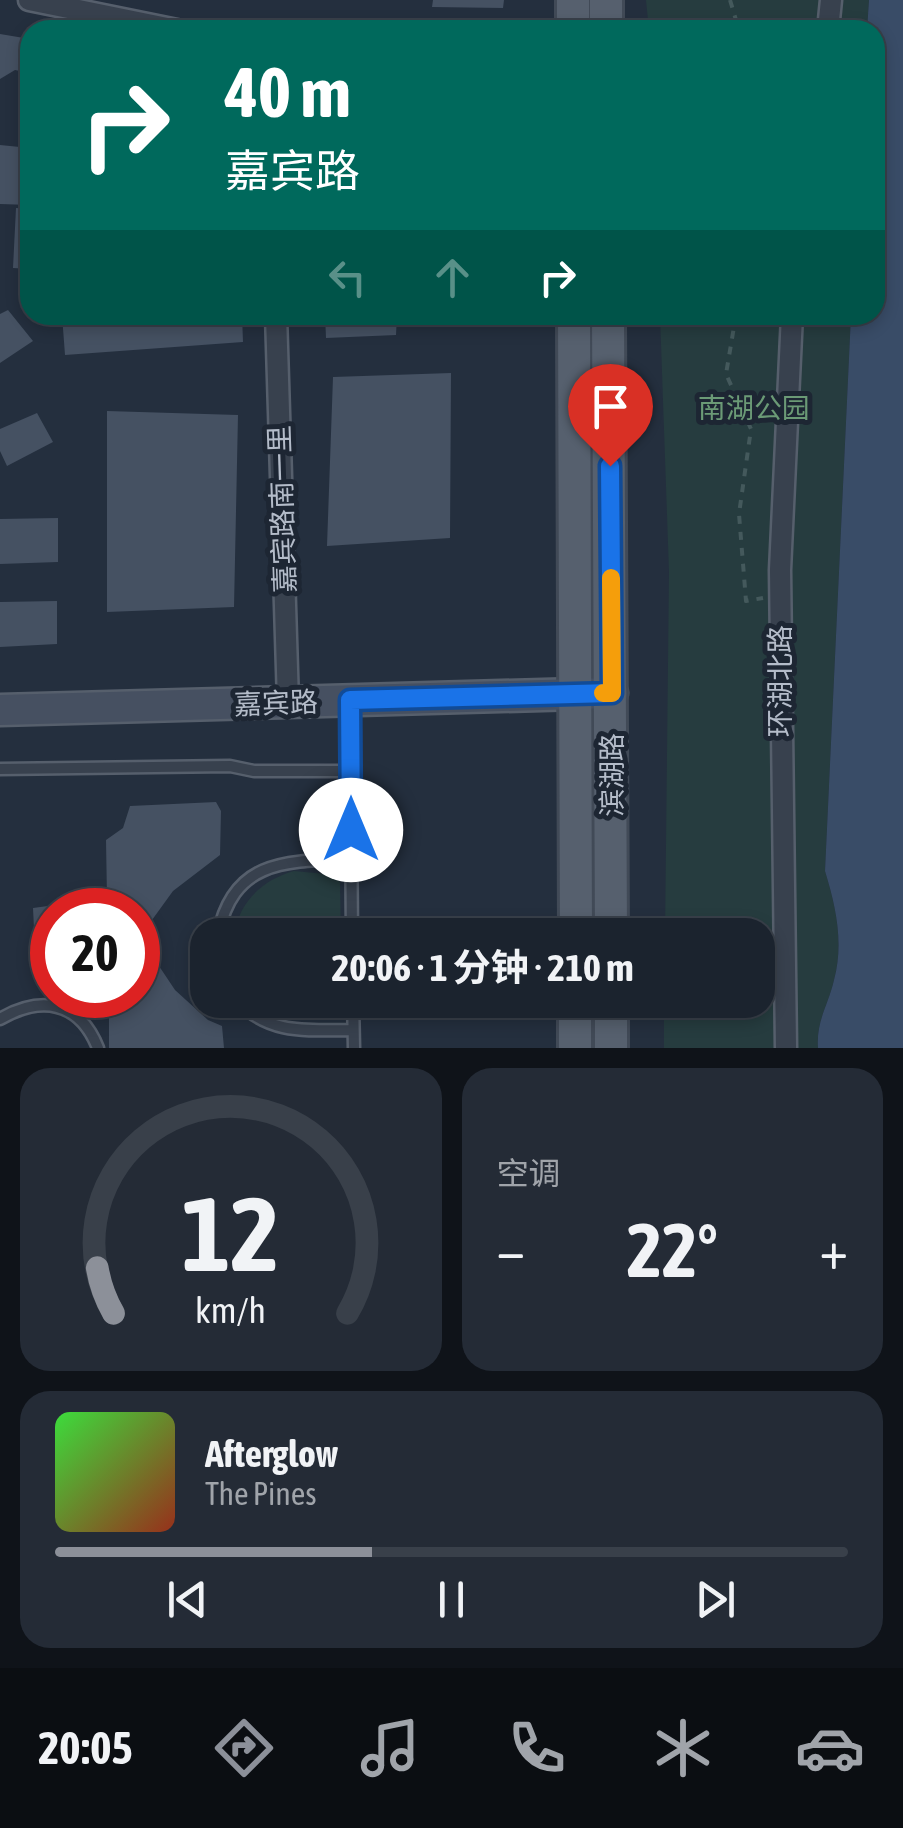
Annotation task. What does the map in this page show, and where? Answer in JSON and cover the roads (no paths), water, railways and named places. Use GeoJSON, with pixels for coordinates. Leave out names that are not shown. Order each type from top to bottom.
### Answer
{"type":"FeatureCollection","features":[{"type":"Feature","properties":{"kind":"main road","name":"滨湖路"},"geometry":{"type":"LineString","coordinates":[[574,325],[576,918]]}},
{"type":"Feature","properties":{"kind":"main road","name":"滨湖路"},"geometry":{"type":"LineString","coordinates":[[608,325],[611,918]]}},
{"type":"Feature","properties":{"kind":"main road"},"geometry":{"type":"LineString","coordinates":[[575,1018],[575,1048]]}},
{"type":"Feature","properties":{"kind":"main road"},"geometry":{"type":"LineString","coordinates":[[610,1048],[611,1018]]}},
{"type":"Feature","properties":{"kind":"street"},"geometry":{"type":"LineString","coordinates":[[29,0],[128,20]]}},
{"type":"Feature","properties":{"kind":"street","name":"嘉宾路南一里"},"geometry":{"type":"LineString","coordinates":[[276,325],[288,702]]}},
{"type":"Feature","properties":{"kind":"street","name":"环湖北路"},"geometry":{"type":"LineString","coordinates":[[786,1048],[780,595],[792,325]]}},
{"type":"Feature","properties":{"kind":"street","name":"嘉宾路"},"geometry":{"type":"LineString","coordinates":[[0,710],[612,693]]}},
{"type":"Feature","properties":{"kind":"lane"},"geometry":{"type":"LineString","coordinates":[[350,700],[352,918]]}},
{"type":"Feature","properties":{"kind":"lane"},"geometry":{"type":"LineString","coordinates":[[0,769],[230,766],[254,771],[350,772]]}},
{"type":"Feature","properties":{"kind":"lane"},"geometry":{"type":"LineString","coordinates":[[223,918],[228,904],[248,877],[274,864],[351,859]]}},
{"type":"Feature","properties":{"kind":"lane"},"geometry":{"type":"LineString","coordinates":[[0,1019],[30,1004],[67,1010],[83,1023],[98,1048]]}},
{"type":"Feature","properties":{"kind":"lane"},"geometry":{"type":"LineString","coordinates":[[256,1018],[263,1024],[291,1030],[354,1030]]}},
{"type":"Feature","properties":{"kind":"lane"},"geometry":{"type":"LineString","coordinates":[[354,1018],[354,1048]]}},
{"type":"Feature","properties":{"kind":"water"},"geometry":{"type":"Polygon","coordinates":[[[869,0],[903,0],[903,1048],[818,1048],[838,952],[835,912],[825,871],[851,325],[885,325],[885,20],[868,20],[869,0]]]}},
{"type":"Feature","properties":{"kind":"park label","name":"南湖公园"},"geometry":{"type":"Point","coordinates":[754,408]}}]}
